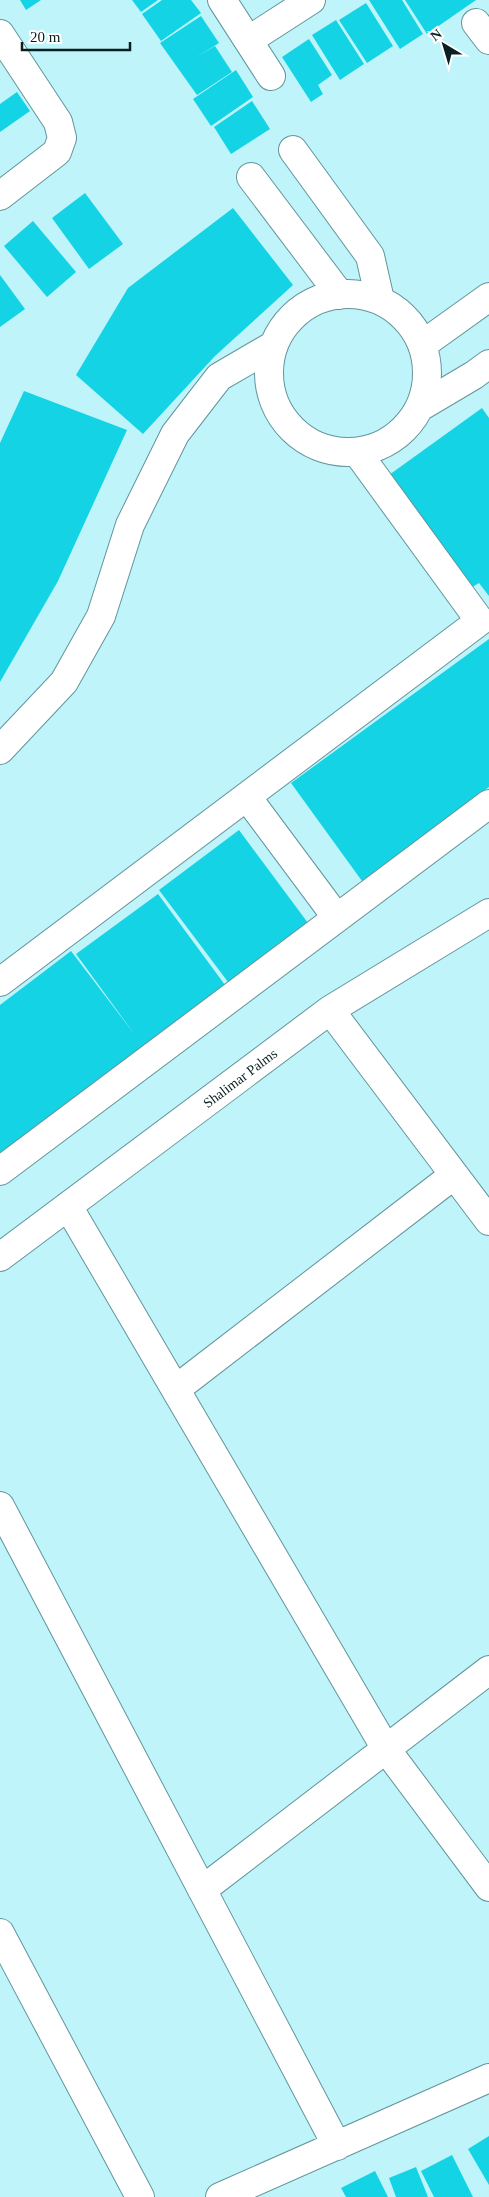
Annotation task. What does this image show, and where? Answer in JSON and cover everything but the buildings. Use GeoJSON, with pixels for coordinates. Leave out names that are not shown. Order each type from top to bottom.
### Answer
{"type":"FeatureCollection","features":[{"type":"Feature","properties":{"kind":"street"},"geometry":{"type":"LineString","coordinates":[[222,0],[271,76]]}},
{"type":"Feature","properties":{"kind":"street"},"geometry":{"type":"LineString","coordinates":[[249,40],[311,0]]}},
{"type":"Feature","properties":{"kind":"street"},"geometry":{"type":"LineString","coordinates":[[0,34],[58,122],[62,138],[57,152],[0,196]]}},
{"type":"Feature","properties":{"kind":"street"},"geometry":{"type":"LineString","coordinates":[[293,150],[370,256],[380,300]]}},
{"type":"Feature","properties":{"kind":"street"},"geometry":{"type":"LineString","coordinates":[[251,177],[340,295]]}},
{"type":"Feature","properties":{"kind":"street"},"geometry":{"type":"LineString","coordinates":[[355,294],[380,300],[402,314],[418,333],[426,357],[428,382],[420,407],[405,429],[383,445],[357,452],[330,451],[305,441],[285,422],[272,398],[269,371],[274,345],[287,323],[306,306],[330,296],[340,295],[355,294]]}},
{"type":"Feature","properties":{"kind":"street"},"geometry":{"type":"LineString","coordinates":[[422,345],[489,297]]}},
{"type":"Feature","properties":{"kind":"street"},"geometry":{"type":"LineString","coordinates":[[0,750],[64,682],[101,616],[130,525],[175,434],[219,378],[274,345]]}},
{"type":"Feature","properties":{"kind":"street"},"geometry":{"type":"LineString","coordinates":[[420,407],[487,369]]}},
{"type":"Feature","properties":{"kind":"street"},"geometry":{"type":"LineString","coordinates":[[0,982],[480,621],[357,452]]}},
{"type":"Feature","properties":{"kind":"street"},"geometry":{"type":"LineString","coordinates":[[246,797],[337,918]]}},
{"type":"Feature","properties":{"kind":"street"},"geometry":{"type":"LineString","coordinates":[[0,1171],[489,804]]}},
{"type":"Feature","properties":{"kind":"street","name":"Shalimar Palms"},"geometry":{"type":"LineString","coordinates":[[0,1257],[330,1010],[489,912]]}},
{"type":"Feature","properties":{"kind":"street"},"geometry":{"type":"LineString","coordinates":[[330,1010],[489,1221]]}},
{"type":"Feature","properties":{"kind":"street"},"geometry":{"type":"LineString","coordinates":[[176,1389],[454,1175]]}},
{"type":"Feature","properties":{"kind":"street"},"geometry":{"type":"LineString","coordinates":[[68,1206],[386,1749],[489,1887]]}},
{"type":"Feature","properties":{"kind":"street"},"geometry":{"type":"LineString","coordinates":[[0,1506],[337,2146]]}},
{"type":"Feature","properties":{"kind":"street"},"geometry":{"type":"LineString","coordinates":[[202,1890],[489,1670]]}},
{"type":"Feature","properties":{"kind":"street"},"geometry":{"type":"LineString","coordinates":[[0,1932],[140,2197]]}},
{"type":"Feature","properties":{"kind":"street"},"geometry":{"type":"LineString","coordinates":[[220,2197],[489,2078]]}}]}
